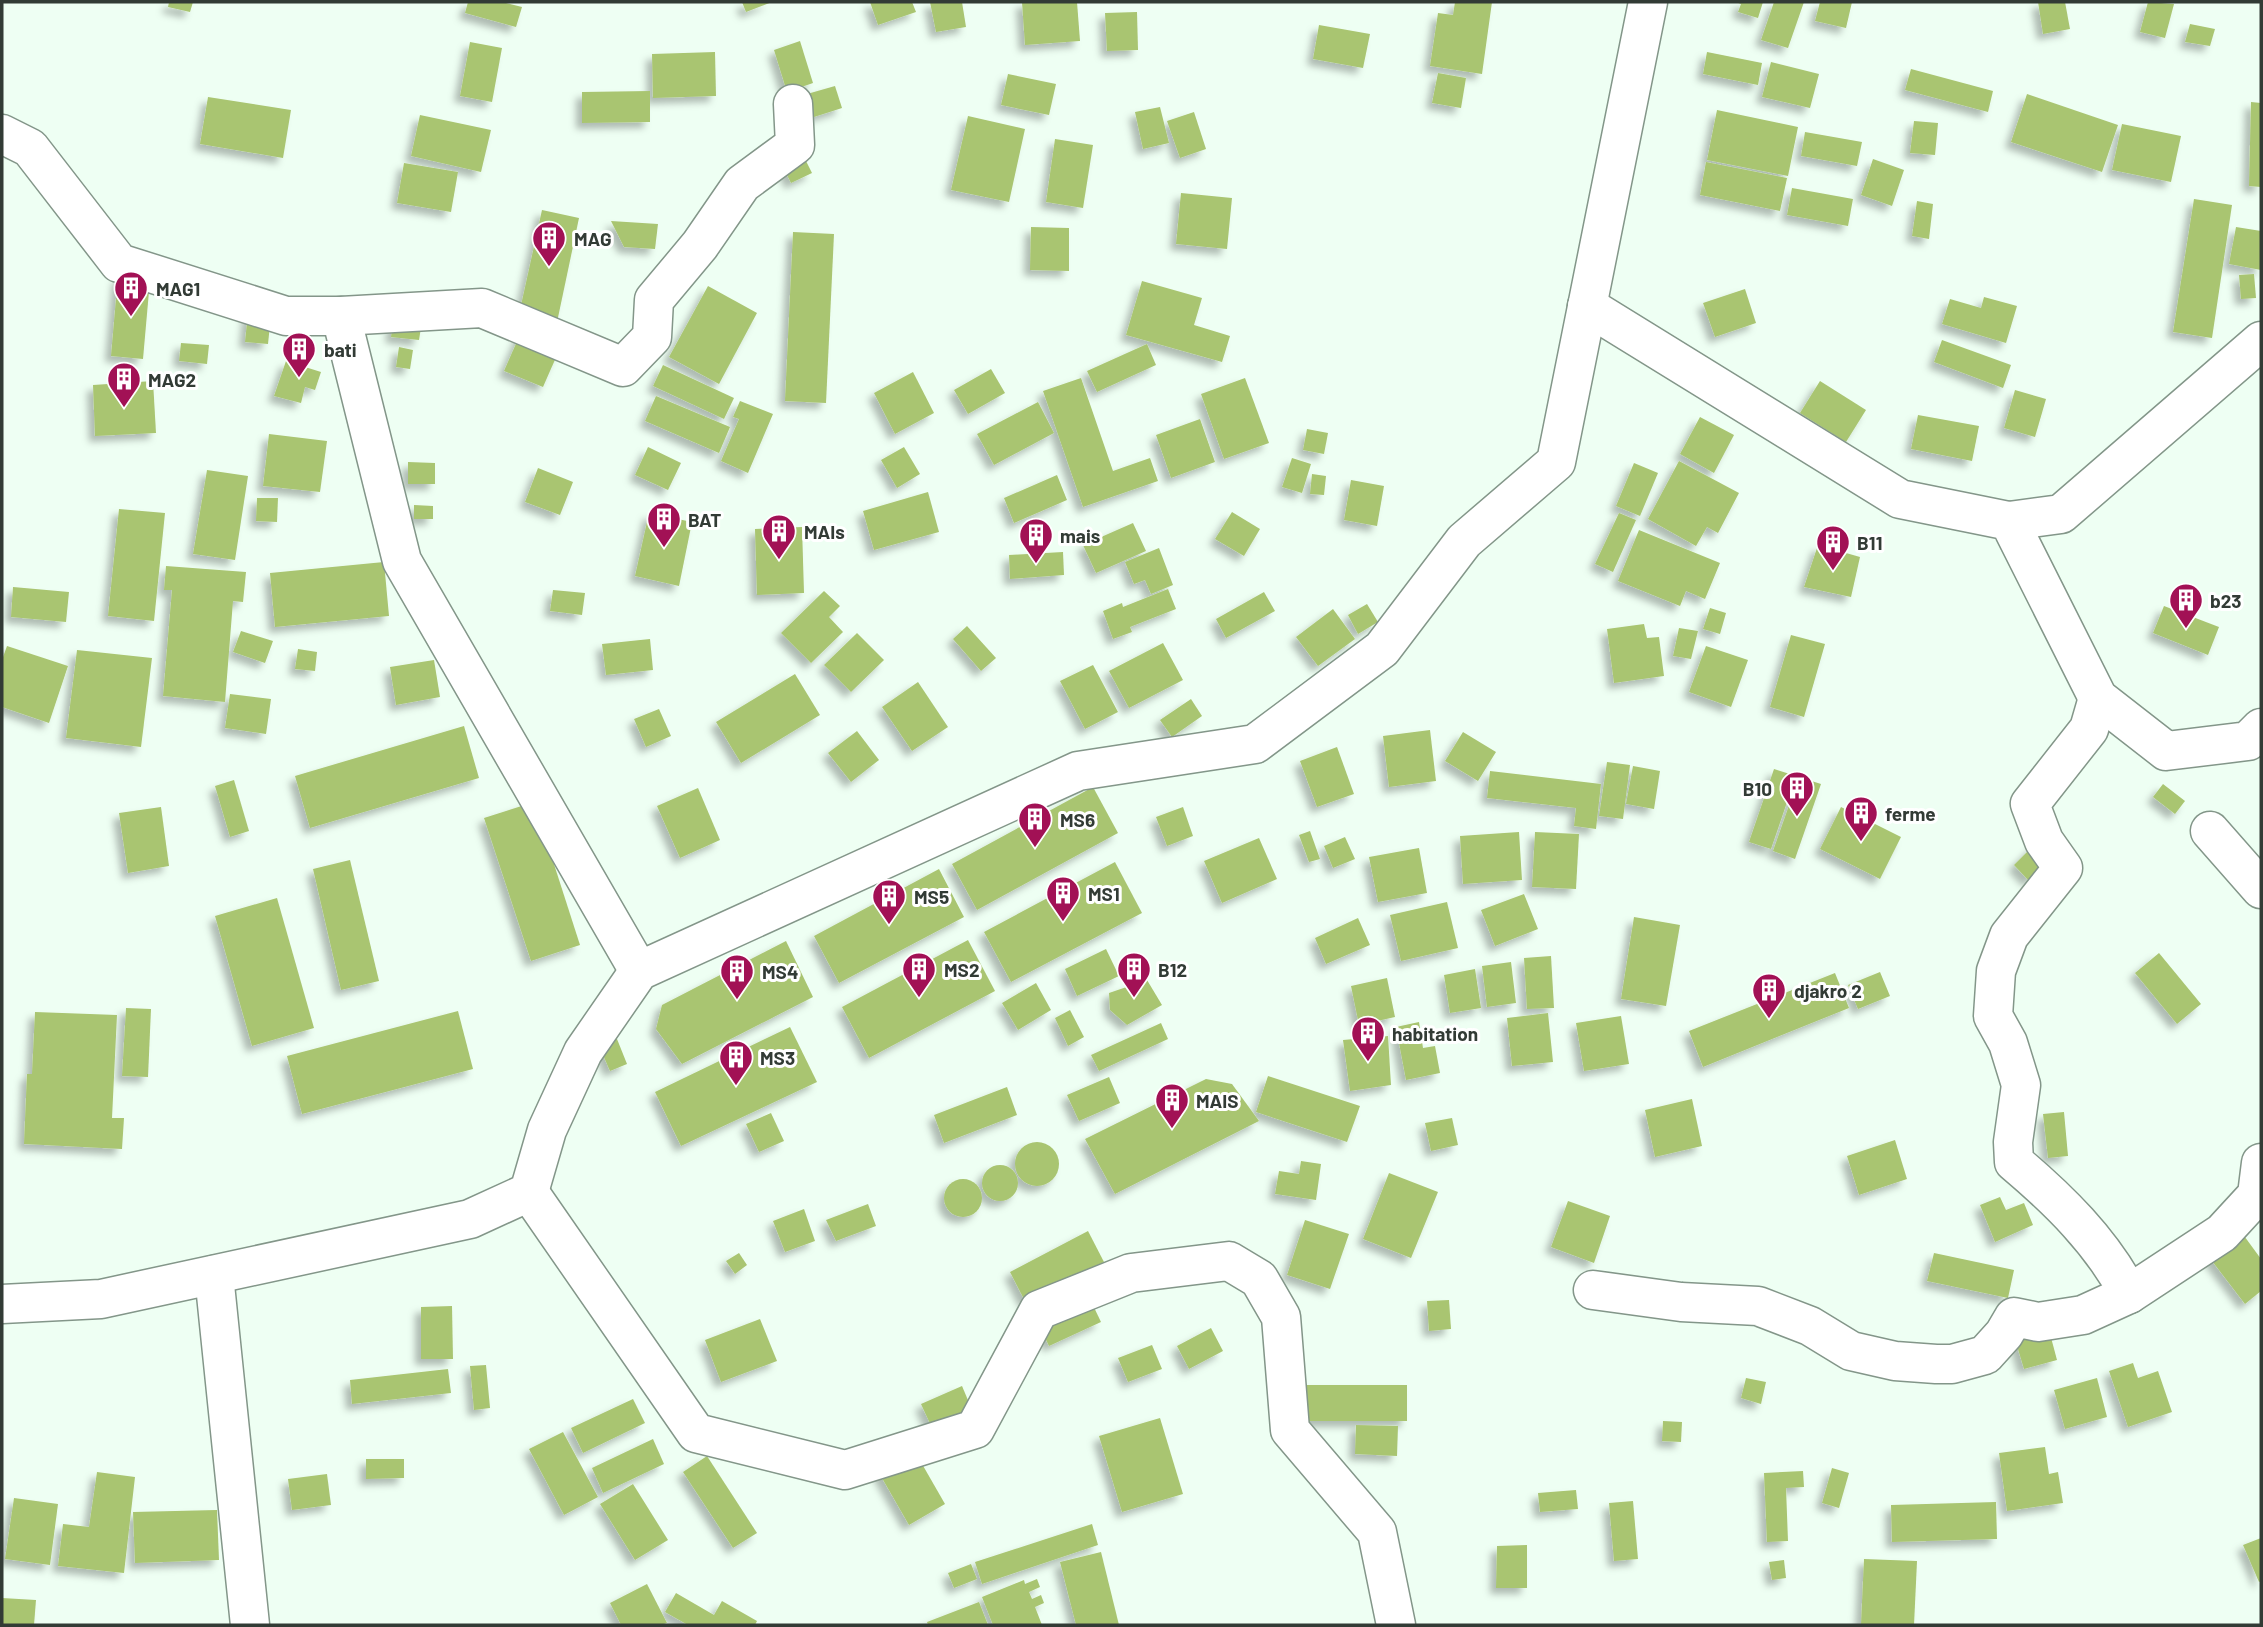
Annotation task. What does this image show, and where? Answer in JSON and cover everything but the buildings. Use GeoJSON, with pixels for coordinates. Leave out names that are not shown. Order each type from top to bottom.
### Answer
{"type":"FeatureCollection","features":[{"type":"Feature","properties":{"kind":"street"},"geometry":{"type":"LineString","coordinates":[[2,1304],[101,1299],[214,1275],[470,1219],[529,1192],[547,1130],[583,1052],[639,971],[1078,771],[1255,744],[1382,649],[1464,541],[1556,462],[1648,2]]}},
{"type":"Feature","properties":{"kind":"street"},"geometry":{"type":"LineString","coordinates":[[2,134],[30,148],[119,263],[286,316],[341,317],[482,308],[623,367],[652,337],[654,300],[700,245],[742,184],[795,145],[793,104]]}},
{"type":"Feature","properties":{"kind":"street"},"geometry":{"type":"LineString","coordinates":[[1587,306],[1900,499],[2009,521],[2061,514],[2261,341]]}},
{"type":"Feature","properties":{"kind":"street"},"geometry":{"type":"LineString","coordinates":[[341,317],[402,562],[639,971]]}},
{"type":"Feature","properties":{"kind":"street"},"geometry":{"type":"LineString","coordinates":[[2009,521],[2098,698],[2166,751],[2248,741],[2261,728]]}},
{"type":"Feature","properties":{"kind":"street"},"geometry":{"type":"LineString","coordinates":[[2098,698],[2089,729],[2030,804],[2044,841],[2063,868],[2009,936],[1996,971],[1993,1016],[2008,1043],[2021,1085],[2013,1142],[2014,1161],[2056,1197],[2114,1265],[2129,1294]]}},
{"type":"Feature","properties":{"kind":"street"},"geometry":{"type":"LineString","coordinates":[[2210,831],[2261,889]]}},
{"type":"Feature","properties":{"kind":"street"},"geometry":{"type":"LineString","coordinates":[[1593,1290],[1681,1302],[1758,1306],[1810,1326],[1851,1351],[1895,1361],[1952,1364],[1985,1354],[2004,1334],[2014,1317],[2038,1322],[2083,1315],[2129,1294],[2222,1233],[2257,1195],[2261,1163]]}},
{"type":"Feature","properties":{"kind":"street"},"geometry":{"type":"LineString","coordinates":[[529,1192],[696,1433],[845,1470],[975,1429],[1039,1310],[1131,1272],[1229,1261],[1259,1279],[1281,1317],[1290,1430],[1377,1532],[1395,1625]]}},
{"type":"Feature","properties":{"kind":"street"},"geometry":{"type":"LineString","coordinates":[[214,1275],[250,1625]]}},
{"type":"Feature","properties":{"kind":"place","name":"MAG"},"geometry":{"type":"Point","coordinates":[549,268]}},
{"type":"Feature","properties":{"kind":"place","name":"MAG1"},"geometry":{"type":"Point","coordinates":[131,318]}},
{"type":"Feature","properties":{"kind":"place","name":"bati"},"geometry":{"type":"Point","coordinates":[299,379]}},
{"type":"Feature","properties":{"kind":"place","name":"MAG2"},"geometry":{"type":"Point","coordinates":[124,409]}},
{"type":"Feature","properties":{"kind":"place","name":"BAT"},"geometry":{"type":"Point","coordinates":[664,549]}},
{"type":"Feature","properties":{"kind":"place","name":"MAIs"},"geometry":{"type":"Point","coordinates":[779,561]}},
{"type":"Feature","properties":{"kind":"place","name":"mais"},"geometry":{"type":"Point","coordinates":[1036,565]}},
{"type":"Feature","properties":{"kind":"place","name":"B11"},"geometry":{"type":"Point","coordinates":[1833,572]}},
{"type":"Feature","properties":{"kind":"place","name":"b23"},"geometry":{"type":"Point","coordinates":[2186,630]}},
{"type":"Feature","properties":{"kind":"place","name":"B10"},"geometry":{"type":"Point","coordinates":[1797,818]}},
{"type":"Feature","properties":{"kind":"place","name":"ferme"},"geometry":{"type":"Point","coordinates":[1861,843]}},
{"type":"Feature","properties":{"kind":"place","name":"MS6"},"geometry":{"type":"Point","coordinates":[1035,849]}},
{"type":"Feature","properties":{"kind":"place","name":"MS1"},"geometry":{"type":"Point","coordinates":[1063,923]}},
{"type":"Feature","properties":{"kind":"place","name":"MS5"},"geometry":{"type":"Point","coordinates":[889,926]}},
{"type":"Feature","properties":{"kind":"place","name":"MS2"},"geometry":{"type":"Point","coordinates":[919,999]}},
{"type":"Feature","properties":{"kind":"place","name":"B12"},"geometry":{"type":"Point","coordinates":[1134,999]}},
{"type":"Feature","properties":{"kind":"place","name":"MS4"},"geometry":{"type":"Point","coordinates":[737,1001]}},
{"type":"Feature","properties":{"kind":"place","name":"djakro 2"},"geometry":{"type":"Point","coordinates":[1769,1020]}},
{"type":"Feature","properties":{"kind":"place","name":"habitation"},"geometry":{"type":"Point","coordinates":[1368,1063]}},
{"type":"Feature","properties":{"kind":"place","name":"MS3"},"geometry":{"type":"Point","coordinates":[736,1087]}},
{"type":"Feature","properties":{"kind":"place","name":"MAIS"},"geometry":{"type":"Point","coordinates":[1172,1130]}}]}
